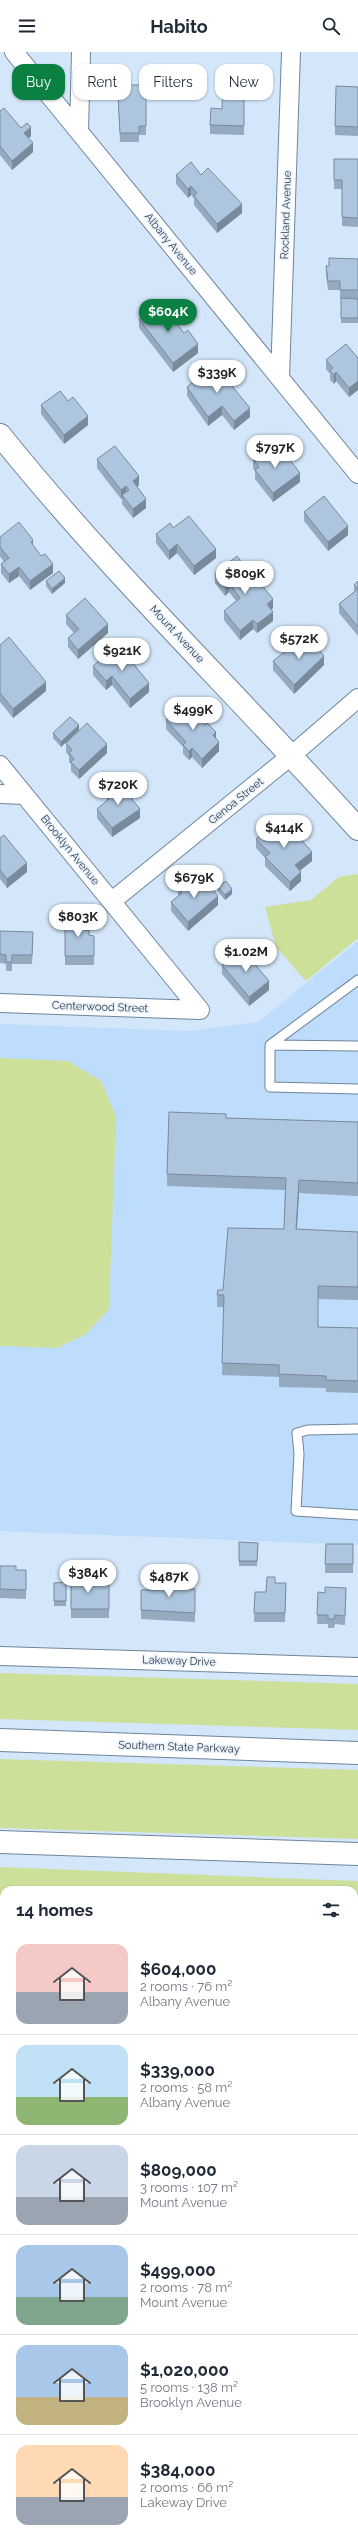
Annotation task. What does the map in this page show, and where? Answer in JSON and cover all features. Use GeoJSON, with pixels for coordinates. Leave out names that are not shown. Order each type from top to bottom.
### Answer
{"type":"FeatureCollection","features":[{"type":"Feature","properties":{"kind":"main road","name":"Mount Avenue"},"geometry":{"type":"LineString","coordinates":[[0,435],[85,537],[292,755],[358,829]]}},
{"type":"Feature","properties":{"kind":"main road","name":"Southern State Parkway"},"geometry":{"type":"LineString","coordinates":[[0,1740],[358,1753]]}},
{"type":"Feature","properties":{"kind":"main road"},"geometry":{"type":"LineString","coordinates":[[0,1842],[358,1854]]}},
{"type":"Feature","properties":{"kind":"street","name":"Albany Avenue"},"geometry":{"type":"LineString","coordinates":[[14,52],[358,474]]}},
{"type":"Feature","properties":{"kind":"street"},"geometry":{"type":"LineString","coordinates":[[79,132],[81,52]]}},
{"type":"Feature","properties":{"kind":"street","name":"Rockland Avenue"},"geometry":{"type":"LineString","coordinates":[[280,378],[291,52]]}},
{"type":"Feature","properties":{"kind":"street","name":"Genoa Street"},"geometry":{"type":"LineString","coordinates":[[112,901],[292,755],[358,698]]}},
{"type":"Feature","properties":{"kind":"street","name":"Brooklyn Avenue"},"geometry":{"type":"LineString","coordinates":[[0,765],[45,818],[200,1010]]}},
{"type":"Feature","properties":{"kind":"street"},"geometry":{"type":"LineString","coordinates":[[0,794],[24,795]]}},
{"type":"Feature","properties":{"kind":"street","name":"Centerwood Street"},"geometry":{"type":"LineString","coordinates":[[0,1003],[200,1010]]}},
{"type":"Feature","properties":{"kind":"street","name":"Lakeway Drive"},"geometry":{"type":"LineString","coordinates":[[0,1656],[358,1667]]}},
{"type":"Feature","properties":{"kind":"lane"},"geometry":{"type":"LineString","coordinates":[[270,1045],[358,980]]}},
{"type":"Feature","properties":{"kind":"lane"},"geometry":{"type":"LineString","coordinates":[[270,1045],[358,1046]]}},
{"type":"Feature","properties":{"kind":"lane"},"geometry":{"type":"LineString","coordinates":[[270,1045],[270,1087],[358,1089]]}},
{"type":"Feature","properties":{"kind":"lane"},"geometry":{"type":"LineString","coordinates":[[358,1429],[308,1430],[298,1433],[299,1454],[296,1511],[358,1515]]}},
{"type":"Feature","properties":{"kind":"shaded area"},"geometry":{"type":"Polygon","coordinates":[[[358,941],[358,1545],[0,1531],[0,1024],[190,1031],[258,1022],[358,941]]]}},
{"type":"Feature","properties":{"kind":"green space"},"geometry":{"type":"Polygon","coordinates":[[[358,874],[358,938],[306,981],[276,947],[265,907],[311,900],[339,877],[358,874]]]}},
{"type":"Feature","properties":{"kind":"green space"},"geometry":{"type":"Polygon","coordinates":[[[0,1058],[68,1061],[101,1081],[116,1117],[109,1309],[86,1334],[57,1348],[0,1346],[0,1058]]]}},
{"type":"Feature","properties":{"kind":"green space"},"geometry":{"type":"Polygon","coordinates":[[[0,1673],[358,1684],[358,1730],[0,1719],[0,1673]]]}},
{"type":"Feature","properties":{"kind":"green space"},"geometry":{"type":"Polygon","coordinates":[[[0,1759],[358,1770],[358,1839],[0,1828],[0,1759]]]}},
{"type":"Feature","properties":{"kind":"green space"},"geometry":{"type":"Polygon","coordinates":[[[0,1867],[358,1881],[358,1886],[0,1886],[0,1867]]]}},
{"type":"Feature","properties":{"kind":"building"},"geometry":{"type":"Polygon","coordinates":[[[131,85],[139,85],[139,100],[146,100],[146,126],[139,126],[139,133],[120,133],[118,100],[131,100],[131,85]]]}},
{"type":"Feature","properties":{"kind":"building"},"geometry":{"type":"Polygon","coordinates":[[[336,86],[358,87],[358,127],[335,126],[336,86]]]}},
{"type":"Feature","properties":{"kind":"building"},"geometry":{"type":"Polygon","coordinates":[[[222,100],[244,100],[244,126],[210,125],[211,108],[222,109],[222,100]]]}},
{"type":"Feature","properties":{"kind":"building"},"geometry":{"type":"Polygon","coordinates":[[[4,108],[21,128],[27,123],[31,127],[24,133],[33,143],[12,161],[0,146],[0,111],[4,108]]]}},
{"type":"Feature","properties":{"kind":"building"},"geometry":{"type":"Polygon","coordinates":[[[334,159],[358,159],[358,218],[342,217],[342,180],[334,180],[334,159]]]}},
{"type":"Feature","properties":{"kind":"building"},"geometry":{"type":"Polygon","coordinates":[[[191,162],[201,175],[208,168],[242,204],[217,224],[194,196],[197,193],[191,186],[188,189],[176,175],[191,162]]]}},
{"type":"Feature","properties":{"kind":"building"},"geometry":{"type":"Polygon","coordinates":[[[329,258],[358,259],[358,290],[340,290],[340,281],[328,281],[326,266],[329,266],[329,258]]]}},
{"type":"Feature","properties":{"kind":"building"},"geometry":{"type":"Polygon","coordinates":[[[341,298],[358,299],[358,318],[341,318],[341,298]]]}},
{"type":"Feature","properties":{"kind":"building"},"geometry":{"type":"Polygon","coordinates":[[[160,302],[184,333],[188,330],[198,344],[173,363],[139,319],[160,302]]]}},
{"type":"Feature","properties":{"kind":"building"},"geometry":{"type":"Polygon","coordinates":[[[346,344],[358,358],[358,381],[349,388],[336,372],[334,375],[330,371],[333,368],[326,360],[346,344]]]}},
{"type":"Feature","properties":{"kind":"building"},"geometry":{"type":"Polygon","coordinates":[[[214,364],[250,408],[234,421],[222,406],[208,417],[187,387],[214,364]]]}},
{"type":"Feature","properties":{"kind":"building"},"geometry":{"type":"Polygon","coordinates":[[[60,391],[68,401],[73,397],[88,416],[64,435],[41,405],[60,391]]]}},
{"type":"Feature","properties":{"kind":"building"},"geometry":{"type":"Polygon","coordinates":[[[271,445],[283,461],[288,457],[300,473],[273,493],[255,470],[259,467],[253,459],[271,445]]]}},
{"type":"Feature","properties":{"kind":"building"},"geometry":{"type":"Polygon","coordinates":[[[115,446],[139,476],[133,481],[146,499],[133,509],[122,495],[129,490],[126,486],[121,490],[97,459],[115,446]]]}},
{"type":"Feature","properties":{"kind":"building"},"geometry":{"type":"Polygon","coordinates":[[[324,496],[348,526],[328,542],[304,512],[324,496]]]}},
{"type":"Feature","properties":{"kind":"building"},"geometry":{"type":"Polygon","coordinates":[[[189,516],[216,549],[194,566],[177,544],[169,551],[156,534],[170,523],[173,528],[189,516]]]}},
{"type":"Feature","properties":{"kind":"building"},"geometry":{"type":"Polygon","coordinates":[[[19,522],[33,540],[31,542],[41,556],[45,554],[53,564],[30,581],[19,567],[9,574],[1,564],[9,558],[0,547],[0,537],[19,522]]]}},
{"type":"Feature","properties":{"kind":"building"},"geometry":{"type":"Polygon","coordinates":[[[237,556],[273,599],[267,604],[273,612],[257,624],[253,620],[240,631],[224,611],[240,598],[229,583],[225,587],[215,574],[237,556]]]}},
{"type":"Feature","properties":{"kind":"building"},"geometry":{"type":"Polygon","coordinates":[[[59,571],[65,578],[52,589],[46,581],[59,571]]]}},
{"type":"Feature","properties":{"kind":"building"},"geometry":{"type":"Polygon","coordinates":[[[358,581],[358,589],[354,585],[358,581]]]}},
{"type":"Feature","properties":{"kind":"building"},"geometry":{"type":"Polygon","coordinates":[[[358,589],[358,627],[339,604],[358,589]]]}},
{"type":"Feature","properties":{"kind":"building"},"geometry":{"type":"Polygon","coordinates":[[[85,598],[108,624],[78,650],[68,638],[79,629],[66,615],[85,598]]]}},
{"type":"Feature","properties":{"kind":"building"},"geometry":{"type":"Polygon","coordinates":[[[306,635],[324,656],[294,685],[273,661],[306,635]]]}},
{"type":"Feature","properties":{"kind":"building"},"geometry":{"type":"Polygon","coordinates":[[[9,637],[46,682],[13,709],[0,693],[0,645],[9,637]]]}},
{"type":"Feature","properties":{"kind":"building"},"geometry":{"type":"Polygon","coordinates":[[[118,645],[149,683],[130,699],[112,676],[106,681],[93,666],[118,645]]]}},
{"type":"Feature","properties":{"kind":"building"},"geometry":{"type":"Polygon","coordinates":[[[184,703],[205,725],[207,723],[216,732],[213,735],[219,742],[202,759],[192,748],[189,751],[183,745],[186,742],[166,720],[184,703]]]}},
{"type":"Feature","properties":{"kind":"building"},"geometry":{"type":"Polygon","coordinates":[[[70,717],[79,725],[61,742],[53,733],[70,717]]]}},
{"type":"Feature","properties":{"kind":"building"},"geometry":{"type":"Polygon","coordinates":[[[87,723],[107,744],[79,770],[71,762],[74,759],[69,753],[72,750],[66,743],[87,723]]]}},
{"type":"Feature","properties":{"kind":"building"},"geometry":{"type":"Polygon","coordinates":[[[119,783],[140,809],[112,828],[97,809],[111,797],[107,792],[119,783]]]}},
{"type":"Feature","properties":{"kind":"building"},"geometry":{"type":"Polygon","coordinates":[[[281,817],[312,852],[295,865],[301,872],[290,882],[265,857],[270,853],[256,839],[281,817]]]}},
{"type":"Feature","properties":{"kind":"building"},"geometry":{"type":"Polygon","coordinates":[[[4,835],[27,863],[7,879],[0,870],[0,838],[4,835]]]}},
{"type":"Feature","properties":{"kind":"building"},"geometry":{"type":"Polygon","coordinates":[[[202,877],[218,896],[188,922],[171,902],[182,893],[178,887],[181,884],[186,890],[202,877]]]}},
{"type":"Feature","properties":{"kind":"building"},"geometry":{"type":"Polygon","coordinates":[[[226,881],[232,889],[225,895],[218,887],[226,881]]]}},
{"type":"Feature","properties":{"kind":"building"},"geometry":{"type":"Polygon","coordinates":[[[65,917],[87,917],[86,930],[89,930],[89,935],[94,936],[94,956],[65,956],[65,917]]]}},
{"type":"Feature","properties":{"kind":"building"},"geometry":{"type":"Polygon","coordinates":[[[0,931],[33,932],[32,955],[12,955],[12,962],[6,962],[6,955],[0,954],[0,931]]]}},
{"type":"Feature","properties":{"kind":"building"},"geometry":{"type":"Polygon","coordinates":[[[242,949],[269,981],[249,997],[222,965],[242,949]]]}},
{"type":"Feature","properties":{"kind":"building"},"geometry":{"type":"Polygon","coordinates":[[[169,1112],[226,1114],[226,1118],[358,1122],[358,1183],[299,1180],[296,1229],[358,1232],[358,1287],[318,1286],[318,1327],[358,1328],[358,1381],[326,1380],[326,1376],[279,1374],[279,1365],[222,1363],[224,1295],[217,1295],[218,1290],[223,1290],[228,1228],[284,1229],[286,1178],[167,1174],[169,1112]]]}},
{"type":"Feature","properties":{"kind":"building"},"geometry":{"type":"Polygon","coordinates":[[[239,1542],[258,1543],[257,1561],[239,1561],[239,1542]]]}},
{"type":"Feature","properties":{"kind":"building"},"geometry":{"type":"Polygon","coordinates":[[[326,1544],[353,1544],[353,1564],[325,1564],[326,1544]]]}},
{"type":"Feature","properties":{"kind":"building"},"geometry":{"type":"Polygon","coordinates":[[[0,1566],[16,1566],[16,1570],[26,1570],[26,1590],[0,1589],[0,1566]]]}},
{"type":"Feature","properties":{"kind":"building"},"geometry":{"type":"Polygon","coordinates":[[[71,1574],[86,1575],[85,1584],[109,1584],[109,1609],[71,1609],[71,1574]]]}},
{"type":"Feature","properties":{"kind":"building"},"geometry":{"type":"Polygon","coordinates":[[[267,1577],[275,1577],[275,1583],[286,1583],[285,1613],[254,1613],[255,1592],[266,1592],[267,1577]]]}},
{"type":"Feature","properties":{"kind":"building"},"geometry":{"type":"Polygon","coordinates":[[[159,1578],[176,1578],[176,1589],[195,1589],[195,1613],[141,1610],[141,1590],[158,1590],[159,1578]]]}},
{"type":"Feature","properties":{"kind":"building"},"geometry":{"type":"Polygon","coordinates":[[[66,1582],[66,1601],[54,1601],[54,1583],[66,1582]]]}},
{"type":"Feature","properties":{"kind":"building"},"geometry":{"type":"Polygon","coordinates":[[[325,1587],[346,1588],[345,1616],[335,1615],[334,1619],[328,1619],[328,1615],[317,1615],[318,1592],[325,1593],[325,1587]]]}}]}
